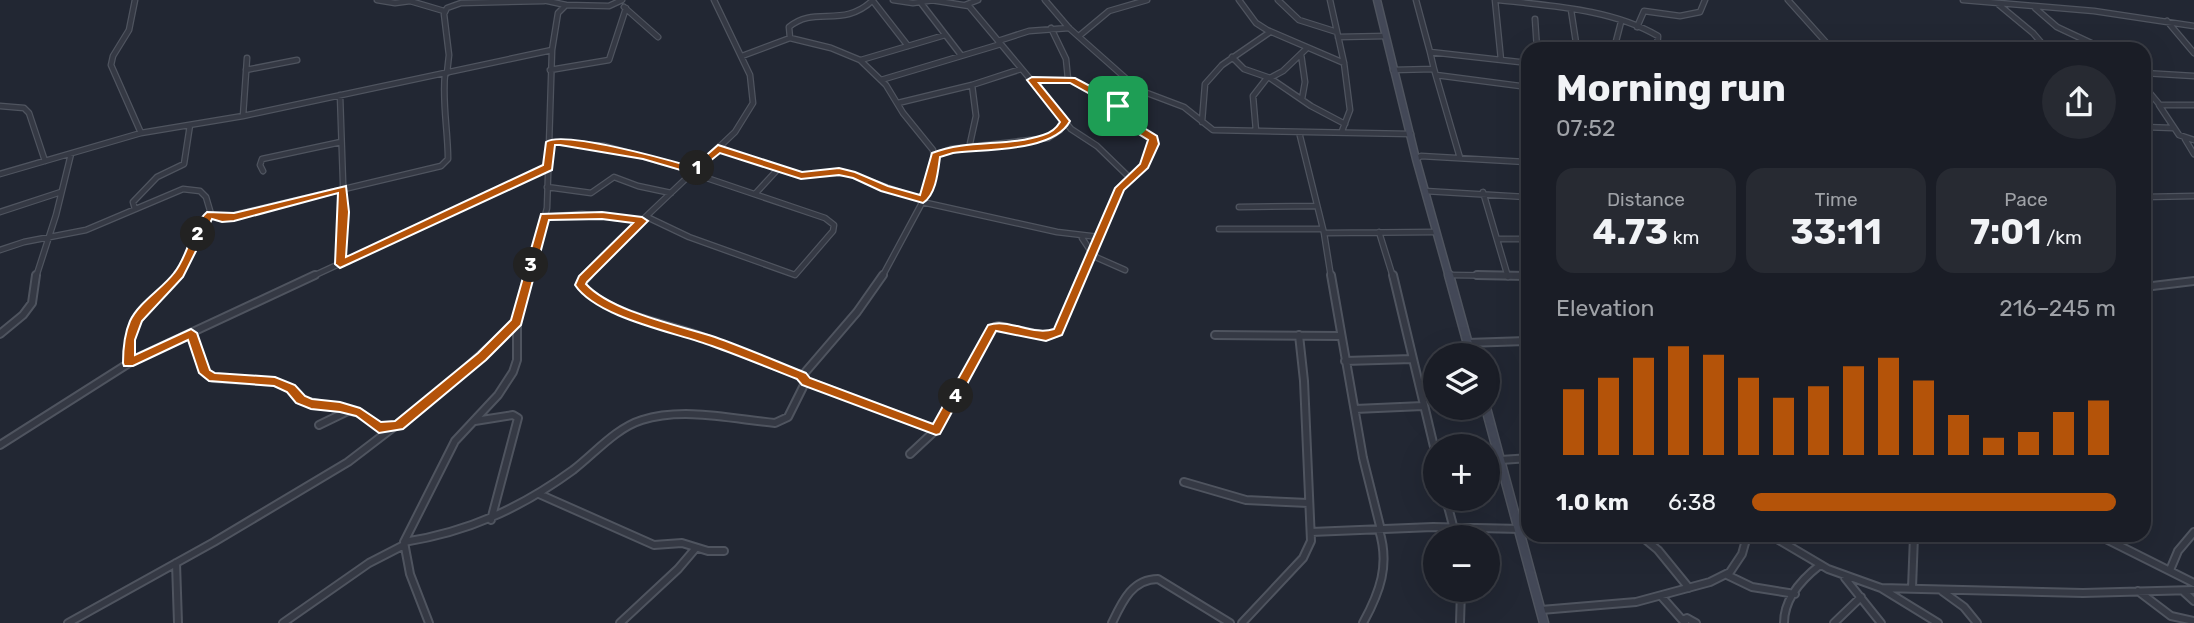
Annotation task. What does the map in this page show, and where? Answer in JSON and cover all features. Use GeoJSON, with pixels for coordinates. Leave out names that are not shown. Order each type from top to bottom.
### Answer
{"type":"FeatureCollection","features":[{"type":"Feature","properties":{"kind":"main road"},"geometry":{"type":"LineString","coordinates":[[1377,0],[1416,159],[1467,343]]}},
{"type":"Feature","properties":{"kind":"main road"},"geometry":{"type":"LineString","coordinates":[[1489,420],[1521,529]]}},
{"type":"Feature","properties":{"kind":"main road"},"geometry":{"type":"LineString","coordinates":[[1524,542],[1544,623]]}},
{"type":"Feature","properties":{"kind":"street"},"geometry":{"type":"LineString","coordinates":[[135,0],[129,12],[128,31],[111,59],[111,65],[141,133]]}},
{"type":"Feature","properties":{"kind":"street"},"geometry":{"type":"LineString","coordinates":[[377,0],[395,3],[410,1],[444,11]]}},
{"type":"Feature","properties":{"kind":"street"},"geometry":{"type":"LineString","coordinates":[[444,11],[461,3],[544,0],[566,5],[609,6],[621,1],[658,37]]}},
{"type":"Feature","properties":{"kind":"street"},"geometry":{"type":"LineString","coordinates":[[714,0],[750,75],[753,103],[735,132],[583,279],[582,288],[620,310],[695,334],[936,430]]}},
{"type":"Feature","properties":{"kind":"street"},"geometry":{"type":"LineString","coordinates":[[790,38],[789,27],[794,21],[822,16],[846,18],[861,12],[873,0],[908,46]]}},
{"type":"Feature","properties":{"kind":"street"},"geometry":{"type":"LineString","coordinates":[[893,0],[921,3],[932,0],[965,5],[978,0]]}},
{"type":"Feature","properties":{"kind":"street"},"geometry":{"type":"LineString","coordinates":[[1045,0],[1069,28],[1139,90],[1184,107],[1213,130],[1410,134]]}},
{"type":"Feature","properties":{"kind":"street"},"geometry":{"type":"LineString","coordinates":[[1111,0],[1118,7]]}},
{"type":"Feature","properties":{"kind":"street"},"geometry":{"type":"LineString","coordinates":[[1079,36],[1103,15],[1118,7],[1147,0]]}},
{"type":"Feature","properties":{"kind":"street"},"geometry":{"type":"LineString","coordinates":[[1239,0],[1256,23],[1270,32],[1306,49],[1344,62]]}},
{"type":"Feature","properties":{"kind":"street"},"geometry":{"type":"LineString","coordinates":[[1278,0],[1299,20],[1337,34],[1386,36]]}},
{"type":"Feature","properties":{"kind":"street"},"geometry":{"type":"LineString","coordinates":[[1330,0],[1344,62],[1350,110],[1342,131]]}},
{"type":"Feature","properties":{"kind":"street"},"geometry":{"type":"LineString","coordinates":[[1416,0],[1448,124],[1460,158]]}},
{"type":"Feature","properties":{"kind":"street"},"geometry":{"type":"LineString","coordinates":[[1501,60],[1497,0],[1571,10],[1621,22],[1658,36],[1658,42]]}},
{"type":"Feature","properties":{"kind":"street"},"geometry":{"type":"LineString","coordinates":[[1637,27],[1644,11],[1690,16],[1700,12],[1705,0]]}},
{"type":"Feature","properties":{"kind":"street"},"geometry":{"type":"LineString","coordinates":[[1788,0],[1826,42]]}},
{"type":"Feature","properties":{"kind":"street"},"geometry":{"type":"LineString","coordinates":[[1964,0],[2194,26]]}},
{"type":"Feature","properties":{"kind":"street"},"geometry":{"type":"LineString","coordinates":[[921,3],[961,55]]}},
{"type":"Feature","properties":{"kind":"street"},"geometry":{"type":"LineString","coordinates":[[1997,3],[2041,42]]}},
{"type":"Feature","properties":{"kind":"street"},"geometry":{"type":"LineString","coordinates":[[429,623],[410,574],[404,544],[455,440],[498,395],[513,372],[517,360],[517,322],[544,217],[551,142],[552,47],[558,13],[566,5]]}},
{"type":"Feature","properties":{"kind":"street"},"geometry":{"type":"LineString","coordinates":[[965,5],[983,21],[1065,121],[1097,146],[1130,178]]}},
{"type":"Feature","properties":{"kind":"street"},"geometry":{"type":"LineString","coordinates":[[2034,6],[2057,27],[2089,42]]}},
{"type":"Feature","properties":{"kind":"street"},"geometry":{"type":"LineString","coordinates":[[550,70],[609,60],[626,8]]}},
{"type":"Feature","properties":{"kind":"street"},"geometry":{"type":"LineString","coordinates":[[1571,10],[1576,42]]}},
{"type":"Feature","properties":{"kind":"street"},"geometry":{"type":"LineString","coordinates":[[211,214],[222,218],[234,217],[342,188],[437,167],[447,162],[448,122],[443,92],[449,55],[444,11]]}},
{"type":"Feature","properties":{"kind":"street"},"geometry":{"type":"LineString","coordinates":[[1535,19],[1537,42]]}},
{"type":"Feature","properties":{"kind":"street"},"geometry":{"type":"LineString","coordinates":[[2167,21],[2194,53]]}},
{"type":"Feature","properties":{"kind":"street"},"geometry":{"type":"LineString","coordinates":[[1616,42],[1621,22]]}},
{"type":"Feature","properties":{"kind":"street"},"geometry":{"type":"LineString","coordinates":[[1051,28],[1063,52],[1068,79]]}},
{"type":"Feature","properties":{"kind":"street"},"geometry":{"type":"LineString","coordinates":[[881,80],[1000,42],[1017,34],[1069,28]]}},
{"type":"Feature","properties":{"kind":"street"},"geometry":{"type":"LineString","coordinates":[[1202,122],[1205,84],[1232,57],[1270,32]]}},
{"type":"Feature","properties":{"kind":"street"},"geometry":{"type":"LineString","coordinates":[[860,60],[945,35]]}},
{"type":"Feature","properties":{"kind":"street"},"geometry":{"type":"LineString","coordinates":[[283,623],[369,563],[404,544],[451,535],[491,520],[538,494],[640,420],[667,416],[780,422],[788,417],[804,379],[874,290],[923,201],[933,175],[936,155],[881,80],[860,60],[831,48],[790,38],[742,56]]}},
{"type":"Feature","properties":{"kind":"street"},"geometry":{"type":"LineString","coordinates":[[0,174],[141,133],[243,116],[446,74],[552,47]]}},
{"type":"Feature","properties":{"kind":"street"},"geometry":{"type":"LineString","coordinates":[[1256,131],[1251,95],[1255,88],[1283,71],[1306,49]]}},
{"type":"Feature","properties":{"kind":"street"},"geometry":{"type":"LineString","coordinates":[[1430,52],[1521,62]]}},
{"type":"Feature","properties":{"kind":"street"},"geometry":{"type":"LineString","coordinates":[[1301,54],[1301,69],[1307,81],[1302,99]]}},
{"type":"Feature","properties":{"kind":"street"},"geometry":{"type":"LineString","coordinates":[[1232,57],[1244,69],[1268,78],[1345,124]]}},
{"type":"Feature","properties":{"kind":"street"},"geometry":{"type":"LineString","coordinates":[[243,116],[247,58]]}},
{"type":"Feature","properties":{"kind":"street"},"geometry":{"type":"LineString","coordinates":[[246,70],[297,60]]}},
{"type":"Feature","properties":{"kind":"street"},"geometry":{"type":"LineString","coordinates":[[898,103],[972,85],[1021,69]]}},
{"type":"Feature","properties":{"kind":"street"},"geometry":{"type":"LineString","coordinates":[[1393,70],[1435,72],[1521,86]]}},
{"type":"Feature","properties":{"kind":"street"},"geometry":{"type":"LineString","coordinates":[[2151,73],[2194,76]]}},
{"type":"Feature","properties":{"kind":"street"},"geometry":{"type":"LineString","coordinates":[[910,454],[936,430],[992,328],[998,326],[1046,336],[1055,335],[1120,188],[1145,166],[1154,141],[1136,129],[1118,106],[1068,79],[1032,80]]}},
{"type":"Feature","properties":{"kind":"street"},"geometry":{"type":"LineString","coordinates":[[969,148],[975,120],[976,96],[972,85]]}},
{"type":"Feature","properties":{"kind":"street"},"geometry":{"type":"LineString","coordinates":[[1118,106],[1126,93],[1139,90]]}},
{"type":"Feature","properties":{"kind":"street"},"geometry":{"type":"LineString","coordinates":[[2151,94],[2194,154]]}},
{"type":"Feature","properties":{"kind":"street"},"geometry":{"type":"LineString","coordinates":[[340,95],[344,212],[340,264]]}},
{"type":"Feature","properties":{"kind":"street"},"geometry":{"type":"LineString","coordinates":[[2160,104],[2194,105]]}},
{"type":"Feature","properties":{"kind":"street"},"geometry":{"type":"LineString","coordinates":[[0,106],[24,108],[29,113],[45,161]]}},
{"type":"Feature","properties":{"kind":"street"},"geometry":{"type":"LineString","coordinates":[[936,155],[951,149],[1048,138],[1060,130],[1065,121]]}},
{"type":"Feature","properties":{"kind":"street"},"geometry":{"type":"LineString","coordinates":[[135,209],[133,202],[153,181],[184,164],[190,125]]}},
{"type":"Feature","properties":{"kind":"street"},"geometry":{"type":"LineString","coordinates":[[2151,127],[2173,128]]}},
{"type":"Feature","properties":{"kind":"street"},"geometry":{"type":"LineString","coordinates":[[1299,132],[1323,231],[1363,458],[1385,557],[1383,586],[1363,623]]}},
{"type":"Feature","properties":{"kind":"street"},"geometry":{"type":"LineString","coordinates":[[2185,138],[2194,140]]}},
{"type":"Feature","properties":{"kind":"street"},"geometry":{"type":"LineString","coordinates":[[263,171],[260,165],[262,159],[341,142]]}},
{"type":"Feature","properties":{"kind":"street"},"geometry":{"type":"LineString","coordinates":[[544,217],[582,214],[645,219],[794,275],[833,231],[834,225],[825,218],[693,172],[616,150],[572,142],[551,142]]}},
{"type":"Feature","properties":{"kind":"street"},"geometry":{"type":"LineString","coordinates":[[718,149],[801,175],[846,173],[923,201],[1079,236],[1099,237]]}},
{"type":"Feature","properties":{"kind":"street"},"geometry":{"type":"LineString","coordinates":[[0,334],[23,315],[32,303],[34,283],[71,154]]}},
{"type":"Feature","properties":{"kind":"street"},"geometry":{"type":"LineString","coordinates":[[1416,159],[1421,156],[1521,162]]}},
{"type":"Feature","properties":{"kind":"street"},"geometry":{"type":"LineString","coordinates":[[0,445],[128,363],[548,167]]}},
{"type":"Feature","properties":{"kind":"street"},"geometry":{"type":"LineString","coordinates":[[755,194],[779,168]]}},
{"type":"Feature","properties":{"kind":"street"},"geometry":{"type":"LineString","coordinates":[[547,187],[591,193],[614,177],[647,189],[671,193]]}},
{"type":"Feature","properties":{"kind":"street"},"geometry":{"type":"LineString","coordinates":[[0,250],[86,230],[174,192],[195,187],[208,197],[211,214]]}},
{"type":"Feature","properties":{"kind":"street"},"geometry":{"type":"LineString","coordinates":[[1425,191],[1483,192],[1521,196]]}},
{"type":"Feature","properties":{"kind":"street"},"geometry":{"type":"LineString","coordinates":[[0,212],[61,192]]}},
{"type":"Feature","properties":{"kind":"street"},"geometry":{"type":"LineString","coordinates":[[1483,192],[1508,277]]}},
{"type":"Feature","properties":{"kind":"street"},"geometry":{"type":"LineString","coordinates":[[2151,197],[2194,196]]}},
{"type":"Feature","properties":{"kind":"street"},"geometry":{"type":"LineString","coordinates":[[1238,207],[1315,206]]}},
{"type":"Feature","properties":{"kind":"street"},"geometry":{"type":"LineString","coordinates":[[128,363],[129,340],[137,319],[180,275],[196,244],[203,221],[211,214]]}},
{"type":"Feature","properties":{"kind":"street"},"geometry":{"type":"LineString","coordinates":[[1219,229],[1436,232]]}},
{"type":"Feature","properties":{"kind":"street"},"geometry":{"type":"LineString","coordinates":[[1355,409],[1423,406],[1390,264],[1379,232]]}},
{"type":"Feature","properties":{"kind":"street"},"geometry":{"type":"LineString","coordinates":[[1079,236],[1087,243],[1092,254],[1125,270]]}},
{"type":"Feature","properties":{"kind":"street"},"geometry":{"type":"LineString","coordinates":[[1497,239],[1521,239]]}},
{"type":"Feature","properties":{"kind":"street"},"geometry":{"type":"LineString","coordinates":[[1448,275],[1521,276]]}},
{"type":"Feature","properties":{"kind":"street"},"geometry":{"type":"LineString","coordinates":[[2151,286],[2194,281]]}},
{"type":"Feature","properties":{"kind":"street"},"geometry":{"type":"LineString","coordinates":[[68,623],[307,488],[398,426],[482,357],[517,322]]}},
{"type":"Feature","properties":{"kind":"street"},"geometry":{"type":"LineString","coordinates":[[191,333],[205,373],[213,378],[275,382],[291,389],[300,400],[311,404],[351,410],[365,416],[374,426],[398,426]]}},
{"type":"Feature","properties":{"kind":"street"},"geometry":{"type":"LineString","coordinates":[[1215,335],[1340,336]]}},
{"type":"Feature","properties":{"kind":"street"},"geometry":{"type":"LineString","coordinates":[[1242,623],[1303,558],[1311,541],[1304,382],[1299,335]]}},
{"type":"Feature","properties":{"kind":"street"},"geometry":{"type":"LineString","coordinates":[[1467,343],[1521,341]]}},
{"type":"Feature","properties":{"kind":"street"},"geometry":{"type":"LineString","coordinates":[[1345,361],[1412,359]]}},
{"type":"Feature","properties":{"kind":"street"},"geometry":{"type":"LineString","coordinates":[[319,425],[351,410]]}},
{"type":"Feature","properties":{"kind":"street"},"geometry":{"type":"LineString","coordinates":[[473,421],[513,415],[518,418],[491,520]]}},
{"type":"Feature","properties":{"kind":"street"},"geometry":{"type":"LineString","coordinates":[[1501,460],[1521,459]]}},
{"type":"Feature","properties":{"kind":"street"},"geometry":{"type":"LineString","coordinates":[[1184,482],[1246,500],[1308,503]]}},
{"type":"Feature","properties":{"kind":"street"},"geometry":{"type":"LineString","coordinates":[[538,494],[589,513],[649,543],[666,547],[682,543],[695,549],[724,551]]}},
{"type":"Feature","properties":{"kind":"street"},"geometry":{"type":"LineString","coordinates":[[1311,532],[1423,528]]}},
{"type":"Feature","properties":{"kind":"street"},"geometry":{"type":"LineString","coordinates":[[1500,528],[1521,529]]}},
{"type":"Feature","properties":{"kind":"street"},"geometry":{"type":"LineString","coordinates":[[2170,570],[2178,551],[2193,533]]}},
{"type":"Feature","properties":{"kind":"street"},"geometry":{"type":"LineString","coordinates":[[1648,542],[1689,588]]}},
{"type":"Feature","properties":{"kind":"street"},"geometry":{"type":"LineString","coordinates":[[1541,610],[1662,597],[1727,575],[1742,554],[1745,542]]}},
{"type":"Feature","properties":{"kind":"street"},"geometry":{"type":"LineString","coordinates":[[1782,542],[1843,576],[1881,587],[2083,593],[2194,590]]}},
{"type":"Feature","properties":{"kind":"street"},"geometry":{"type":"LineString","coordinates":[[1912,588],[1914,542]]}},
{"type":"Feature","properties":{"kind":"street"},"geometry":{"type":"LineString","coordinates":[[2112,542],[2194,583]]}},
{"type":"Feature","properties":{"kind":"street"},"geometry":{"type":"LineString","coordinates":[[620,623],[664,584],[695,549]]}},
{"type":"Feature","properties":{"kind":"street"},"geometry":{"type":"LineString","coordinates":[[176,563],[178,623]]}},
{"type":"Feature","properties":{"kind":"street"},"geometry":{"type":"LineString","coordinates":[[1784,623],[1784,611],[1820,565]]}},
{"type":"Feature","properties":{"kind":"street"},"geometry":{"type":"LineString","coordinates":[[1727,575],[1752,587],[1795,594]]}},
{"type":"Feature","properties":{"kind":"street"},"geometry":{"type":"LineString","coordinates":[[1843,576],[1881,623]]}},
{"type":"Feature","properties":{"kind":"street"},"geometry":{"type":"LineString","coordinates":[[1112,623],[1123,601],[1140,582],[1148,578],[1158,579],[1230,623]]}},
{"type":"Feature","properties":{"kind":"street"},"geometry":{"type":"LineString","coordinates":[[1881,587],[1938,623]]}},
{"type":"Feature","properties":{"kind":"street"},"geometry":{"type":"LineString","coordinates":[[1936,589],[1956,600],[1977,623]]}},
{"type":"Feature","properties":{"kind":"street"},"geometry":{"type":"LineString","coordinates":[[2138,591],[2168,615],[2185,622],[2194,621]]}},
{"type":"Feature","properties":{"kind":"street"},"geometry":{"type":"LineString","coordinates":[[2183,591],[2194,601]]}},
{"type":"Feature","properties":{"kind":"street"},"geometry":{"type":"LineString","coordinates":[[1662,597],[1684,622],[1687,618],[1696,623]]}},
{"type":"Feature","properties":{"kind":"street"},"geometry":{"type":"LineString","coordinates":[[1834,623],[1861,597]]}},
{"type":"Feature","properties":{"kind":"street"},"geometry":{"type":"LineString","coordinates":[[1460,623],[1461,602]]}},
{"type":"Feature","properties":{"kind":"route"},"geometry":{"type":"LineString","coordinates":[[1032,80],[1072,80],[1118,106],[1136,129],[1153,138],[1154,144],[1145,166],[1120,188],[1058,332],[1046,336],[998,326],[992,328],[936,430],[915,424],[832,389],[806,382],[802,376],[714,342],[620,310],[588,293],[580,285],[583,279],[642,221],[602,215],[544,217],[517,322],[482,357],[398,426],[379,428],[360,413],[340,407],[311,404],[300,400],[291,389],[275,382],[213,378],[205,373],[191,333],[128,363],[129,340],[137,319],[180,275],[196,244],[203,221],[211,214],[222,218],[234,217],[342,188],[344,212],[340,264],[548,167],[551,142],[560,141],[643,156],[694,171],[718,149],[801,175],[839,172],[855,175],[884,188],[923,200],[933,175],[936,155],[951,149],[1029,142],[1049,137],[1060,130],[1065,121],[1032,80]]}}]}
